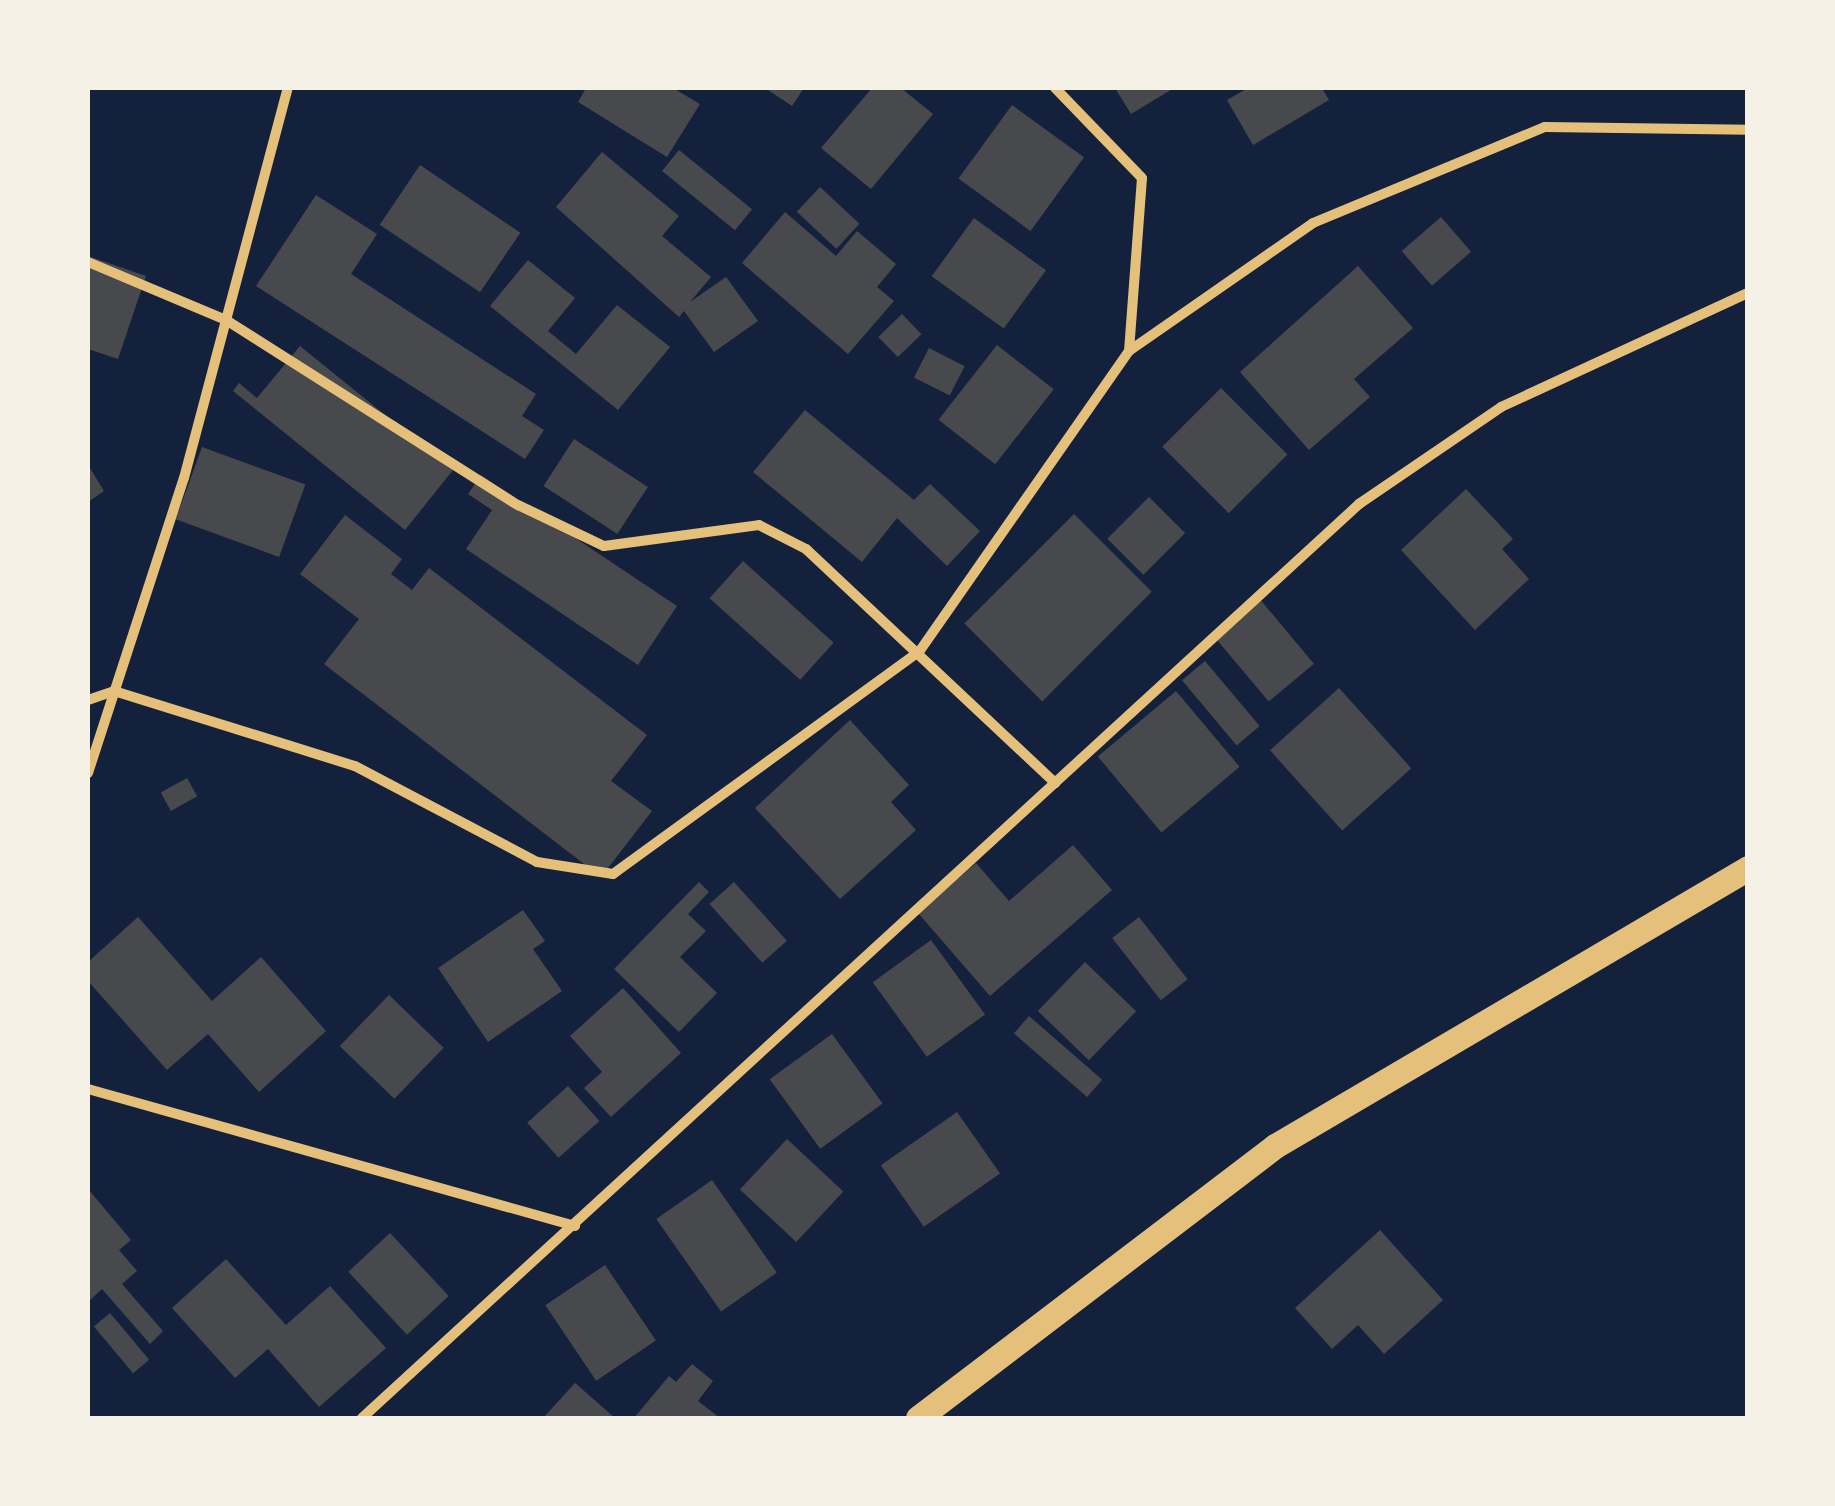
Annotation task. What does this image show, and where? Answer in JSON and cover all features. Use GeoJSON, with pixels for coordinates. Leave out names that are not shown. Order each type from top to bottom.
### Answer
{"type":"FeatureCollection","features":[{"type":"Feature","properties":{"kind":"main road"},"geometry":{"type":"LineString","coordinates":[[918,1418],[1275,1146],[1748,868]]}},
{"type":"Feature","properties":{"kind":"street"},"geometry":{"type":"LineString","coordinates":[[88,773],[226,320],[288,88]]}},
{"type":"Feature","properties":{"kind":"street"},"geometry":{"type":"LineString","coordinates":[[1056,88],[1142,178],[1129,351]]}},
{"type":"Feature","properties":{"kind":"street"},"geometry":{"type":"LineString","coordinates":[[88,700],[114,691],[356,766],[537,862],[613,874],[920,652],[1129,351],[1313,224],[1545,127],[1748,130]]}},
{"type":"Feature","properties":{"kind":"street"},"geometry":{"type":"LineString","coordinates":[[88,262],[226,320],[518,505],[604,546],[758,526],[806,549],[1056,783]]}},
{"type":"Feature","properties":{"kind":"street"},"geometry":{"type":"LineString","coordinates":[[362,1418],[1359,504],[1501,407],[1748,293]]}},
{"type":"Feature","properties":{"kind":"street"},"geometry":{"type":"LineString","coordinates":[[88,1089],[575,1226]]}},
{"type":"Feature","properties":{"kind":"building"},"geometry":{"type":"Polygon","coordinates":[[[586,88],[673,88],[700,104],[667,157],[578,102],[586,88]]]}},
{"type":"Feature","properties":{"kind":"building"},"geometry":{"type":"Polygon","coordinates":[[[765,88],[804,88],[792,106],[765,88]]]}},
{"type":"Feature","properties":{"kind":"building"},"geometry":{"type":"Polygon","coordinates":[[[872,88],[901,88],[933,114],[871,189],[821,148],[872,88]]]}},
{"type":"Feature","properties":{"kind":"building"},"geometry":{"type":"Polygon","coordinates":[[[1115,88],[1174,88],[1131,114],[1115,88]]]}},
{"type":"Feature","properties":{"kind":"building"},"geometry":{"type":"Polygon","coordinates":[[[1248,88],[1322,88],[1329,100],[1253,145],[1227,100],[1248,88]]]}},
{"type":"Feature","properties":{"kind":"building"},"geometry":{"type":"Polygon","coordinates":[[[1012,105],[1084,157],[1031,231],[959,179],[1012,105]]]}},
{"type":"Feature","properties":{"kind":"building"},"geometry":{"type":"Polygon","coordinates":[[[679,150],[752,209],[735,230],[662,171],[679,150]]]}},
{"type":"Feature","properties":{"kind":"building"},"geometry":{"type":"Polygon","coordinates":[[[602,152],[679,216],[662,236],[711,277],[690,302],[726,277],[758,321],[714,352],[684,311],[679,317],[556,207],[602,152]]]}},
{"type":"Feature","properties":{"kind":"building"},"geometry":{"type":"Polygon","coordinates":[[[420,165],[520,233],[480,292],[380,225],[420,165]]]}},
{"type":"Feature","properties":{"kind":"building"},"geometry":{"type":"Polygon","coordinates":[[[820,187],[859,224],[836,249],[797,212],[820,187]]]}},
{"type":"Feature","properties":{"kind":"building"},"geometry":{"type":"Polygon","coordinates":[[[316,195],[377,234],[351,274],[536,394],[522,416],[544,430],[525,459],[256,286],[316,195]]]}},
{"type":"Feature","properties":{"kind":"building"},"geometry":{"type":"Polygon","coordinates":[[[785,212],[836,256],[857,231],[896,264],[877,287],[894,301],[848,354],[742,263],[785,212]]]}},
{"type":"Feature","properties":{"kind":"building"},"geometry":{"type":"Polygon","coordinates":[[[1441,217],[1471,252],[1432,286],[1402,251],[1441,217]]]}},
{"type":"Feature","properties":{"kind":"building"},"geometry":{"type":"Polygon","coordinates":[[[974,218],[1046,270],[1004,329],[932,276],[974,218]]]}},
{"type":"Feature","properties":{"kind":"building"},"geometry":{"type":"Polygon","coordinates":[[[88,256],[146,276],[118,359],[88,349],[88,256]]]}},
{"type":"Feature","properties":{"kind":"building"},"geometry":{"type":"Polygon","coordinates":[[[528,260],[575,298],[548,331],[576,354],[617,305],[670,347],[618,410],[490,306],[528,260]]]}},
{"type":"Feature","properties":{"kind":"building"},"geometry":{"type":"Polygon","coordinates":[[[1358,266],[1413,328],[1354,379],[1370,397],[1309,450],[1240,372],[1358,266]]]}},
{"type":"Feature","properties":{"kind":"building"},"geometry":{"type":"Polygon","coordinates":[[[902,314],[921,334],[898,357],[878,337],[902,314]]]}},
{"type":"Feature","properties":{"kind":"building"},"geometry":{"type":"Polygon","coordinates":[[[997,345],[1054,389],[995,464],[939,420],[997,345]]]}},
{"type":"Feature","properties":{"kind":"building"},"geometry":{"type":"Polygon","coordinates":[[[300,346],[453,470],[405,530],[233,391],[239,383],[257,398],[300,346]]]}},
{"type":"Feature","properties":{"kind":"building"},"geometry":{"type":"Polygon","coordinates":[[[929,348],[965,366],[950,396],[914,377],[929,348]]]}},
{"type":"Feature","properties":{"kind":"building"},"geometry":{"type":"Polygon","coordinates":[[[1221,388],[1287,454],[1229,513],[1162,447],[1221,388]]]}},
{"type":"Feature","properties":{"kind":"building"},"geometry":{"type":"Polygon","coordinates":[[[805,410],[914,500],[930,484],[980,531],[947,566],[897,518],[862,562],[753,472],[805,410]]]}},
{"type":"Feature","properties":{"kind":"building"},"geometry":{"type":"Polygon","coordinates":[[[574,439],[648,487],[617,534],[544,486],[574,439]]]}},
{"type":"Feature","properties":{"kind":"building"},"geometry":{"type":"Polygon","coordinates":[[[202,447],[305,485],[279,557],[176,519],[202,447]]]}},
{"type":"Feature","properties":{"kind":"building"},"geometry":{"type":"Polygon","coordinates":[[[88,465],[104,491],[88,502],[88,465]]]}},
{"type":"Feature","properties":{"kind":"building"},"geometry":{"type":"Polygon","coordinates":[[[481,475],[677,606],[638,665],[466,549],[492,510],[468,494],[481,475]]]}},
{"type":"Feature","properties":{"kind":"building"},"geometry":{"type":"Polygon","coordinates":[[[1466,489],[1513,539],[1502,549],[1529,579],[1475,630],[1401,550],[1466,489]]]}},
{"type":"Feature","properties":{"kind":"building"},"geometry":{"type":"Polygon","coordinates":[[[1149,497],[1185,533],[1143,575],[1107,539],[1149,497]]]}},
{"type":"Feature","properties":{"kind":"building"},"geometry":{"type":"Polygon","coordinates":[[[1074,514],[1152,592],[1042,701],[964,624],[1074,514]]]}},
{"type":"Feature","properties":{"kind":"building"},"geometry":{"type":"Polygon","coordinates":[[[345,515],[402,559],[391,574],[412,590],[429,568],[647,735],[611,781],[652,811],[601,877],[324,664],[359,619],[300,574],[345,515]]]}},
{"type":"Feature","properties":{"kind":"building"},"geometry":{"type":"Polygon","coordinates":[[[743,561],[834,643],[800,680],[710,598],[743,561]]]}},
{"type":"Feature","properties":{"kind":"building"},"geometry":{"type":"Polygon","coordinates":[[[1258,597],[1314,664],[1269,702],[1213,635],[1258,597]]]}},
{"type":"Feature","properties":{"kind":"building"},"geometry":{"type":"Polygon","coordinates":[[[1205,661],[1260,726],[1237,745],[1182,680],[1205,661]]]}},
{"type":"Feature","properties":{"kind":"building"},"geometry":{"type":"Polygon","coordinates":[[[1339,688],[1411,768],[1342,830],[1270,750],[1339,688]]]}},
{"type":"Feature","properties":{"kind":"building"},"geometry":{"type":"Polygon","coordinates":[[[1176,691],[1240,767],[1161,832],[1098,757],[1176,691]]]}},
{"type":"Feature","properties":{"kind":"building"},"geometry":{"type":"Polygon","coordinates":[[[850,720],[909,785],[891,802],[916,830],[840,899],[755,808],[850,720]]]}},
{"type":"Feature","properties":{"kind":"building"},"geometry":{"type":"Polygon","coordinates":[[[187,778],[197,796],[171,811],[161,793],[187,778]]]}},
{"type":"Feature","properties":{"kind":"building"},"geometry":{"type":"Polygon","coordinates":[[[1073,845],[1112,890],[990,996],[918,913],[976,863],[1009,901],[1073,845]]]}},
{"type":"Feature","properties":{"kind":"building"},"geometry":{"type":"Polygon","coordinates":[[[699,882],[709,892],[688,914],[706,931],[680,957],[717,993],[679,1032],[614,969],[699,882]]]}},
{"type":"Feature","properties":{"kind":"building"},"geometry":{"type":"Polygon","coordinates":[[[734,882],[787,941],[762,963],[709,904],[734,882]]]}},
{"type":"Feature","properties":{"kind":"building"},"geometry":{"type":"Polygon","coordinates":[[[523,910],[545,941],[533,949],[562,991],[488,1042],[438,968],[523,910]]]}},
{"type":"Feature","properties":{"kind":"building"},"geometry":{"type":"Polygon","coordinates":[[[138,917],[212,1001],[261,957],[326,1031],[259,1092],[208,1034],[167,1070],[88,981],[88,962],[138,917]]]}},
{"type":"Feature","properties":{"kind":"building"},"geometry":{"type":"Polygon","coordinates":[[[1139,917],[1188,979],[1161,1000],[1112,938],[1139,917]]]}},
{"type":"Feature","properties":{"kind":"building"},"geometry":{"type":"Polygon","coordinates":[[[931,940],[985,1014],[927,1057],[873,982],[931,940]]]}},
{"type":"Feature","properties":{"kind":"building"},"geometry":{"type":"Polygon","coordinates":[[[1085,962],[1136,1011],[1089,1060],[1038,1011],[1085,962]]]}},
{"type":"Feature","properties":{"kind":"building"},"geometry":{"type":"Polygon","coordinates":[[[623,988],[681,1053],[611,1117],[584,1088],[602,1072],[570,1036],[623,988]]]}},
{"type":"Feature","properties":{"kind":"building"},"geometry":{"type":"Polygon","coordinates":[[[389,995],[444,1048],[394,1099],[340,1046],[389,995]]]}},
{"type":"Feature","properties":{"kind":"building"},"geometry":{"type":"Polygon","coordinates":[[[1029,1016],[1102,1080],[1087,1097],[1014,1033],[1029,1016]]]}},
{"type":"Feature","properties":{"kind":"building"},"geometry":{"type":"Polygon","coordinates":[[[832,1034],[883,1104],[820,1149],[770,1079],[832,1034]]]}},
{"type":"Feature","properties":{"kind":"building"},"geometry":{"type":"Polygon","coordinates":[[[568,1086],[599,1121],[559,1158],[527,1123],[568,1086]]]}},
{"type":"Feature","properties":{"kind":"building"},"geometry":{"type":"Polygon","coordinates":[[[957,1112],[1000,1173],[924,1227],[881,1165],[957,1112]]]}},
{"type":"Feature","properties":{"kind":"building"},"geometry":{"type":"Polygon","coordinates":[[[787,1139],[843,1192],[796,1242],[740,1189],[787,1139]]]}},
{"type":"Feature","properties":{"kind":"building"},"geometry":{"type":"Polygon","coordinates":[[[712,1180],[777,1273],[721,1312],[656,1219],[712,1180]]]}},
{"type":"Feature","properties":{"kind":"building"},"geometry":{"type":"Polygon","coordinates":[[[88,1189],[131,1240],[119,1250],[137,1271],[122,1284],[163,1331],[150,1344],[102,1289],[88,1302],[88,1189]]]}},
{"type":"Feature","properties":{"kind":"building"},"geometry":{"type":"Polygon","coordinates":[[[1380,1230],[1443,1300],[1384,1354],[1358,1325],[1332,1349],[1295,1308],[1380,1230]]]}},
{"type":"Feature","properties":{"kind":"building"},"geometry":{"type":"Polygon","coordinates":[[[390,1233],[449,1296],[407,1335],[348,1272],[390,1233]]]}},
{"type":"Feature","properties":{"kind":"building"},"geometry":{"type":"Polygon","coordinates":[[[226,1259],[286,1325],[330,1286],[386,1348],[319,1407],[268,1349],[235,1378],[172,1308],[226,1259]]]}},
{"type":"Feature","properties":{"kind":"building"},"geometry":{"type":"Polygon","coordinates":[[[605,1265],[656,1340],[596,1381],[545,1305],[605,1265]]]}},
{"type":"Feature","properties":{"kind":"building"},"geometry":{"type":"Polygon","coordinates":[[[110,1313],[149,1360],[133,1373],[94,1326],[110,1313]]]}},
{"type":"Feature","properties":{"kind":"building"},"geometry":{"type":"Polygon","coordinates":[[[692,1364],[713,1381],[698,1401],[720,1418],[634,1418],[669,1376],[676,1382],[692,1364]]]}},
{"type":"Feature","properties":{"kind":"building"},"geometry":{"type":"Polygon","coordinates":[[[575,1383],[615,1418],[543,1418],[575,1383]]]}}]}
